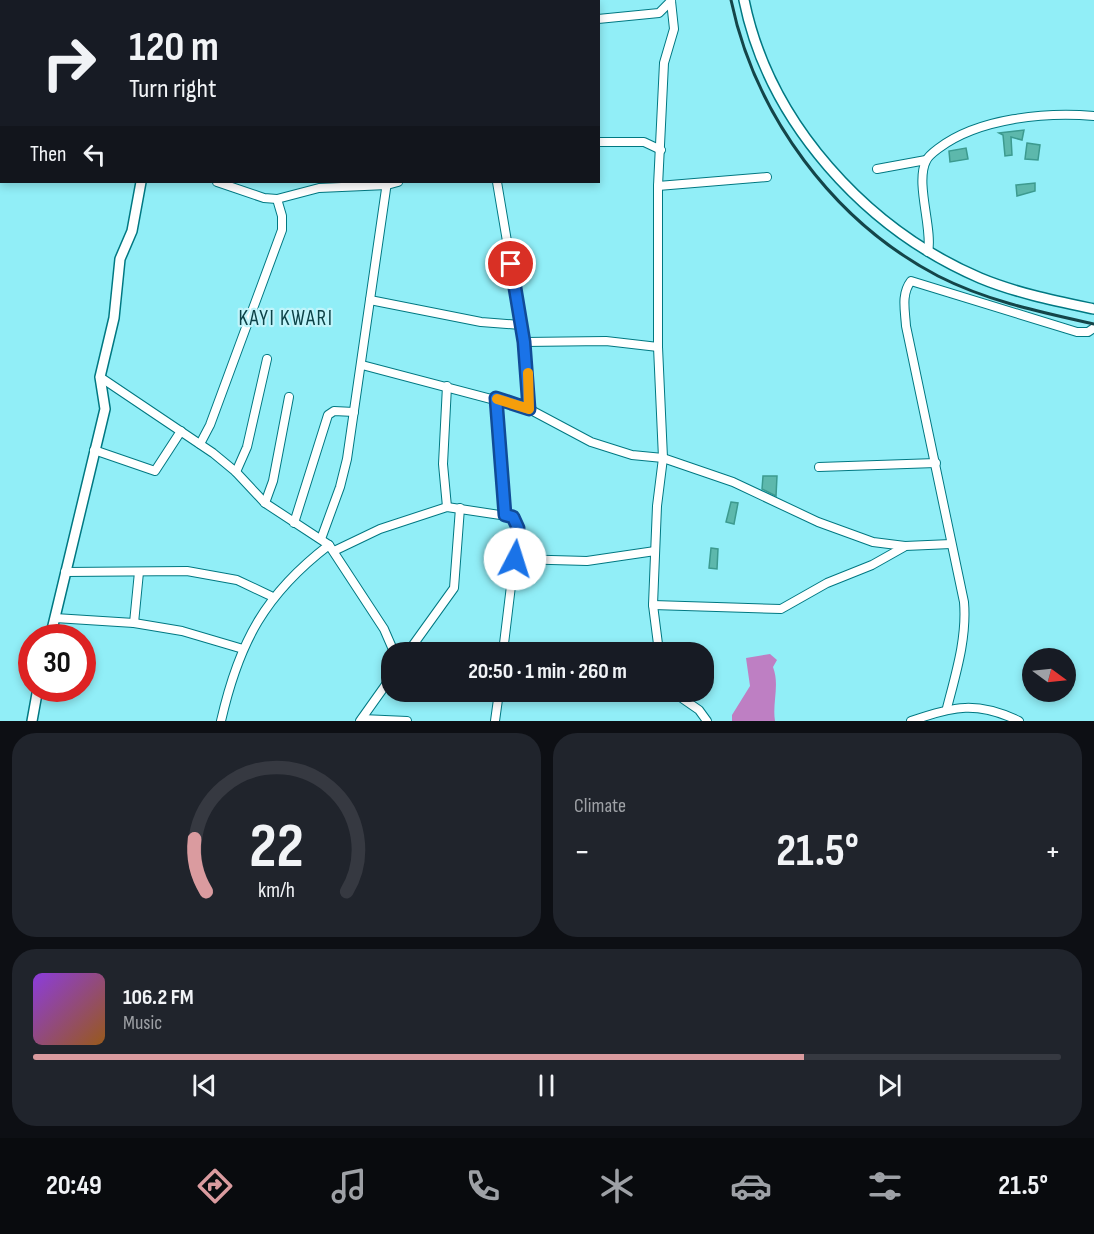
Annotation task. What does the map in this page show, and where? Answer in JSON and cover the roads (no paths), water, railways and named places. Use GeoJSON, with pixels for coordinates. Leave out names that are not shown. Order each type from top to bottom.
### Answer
{"type":"FeatureCollection","features":[{"type":"Feature","properties":{"kind":"street"},"geometry":{"type":"LineString","coordinates":[[744,0],[748,22],[764,64],[786,106],[818,154],[858,199],[894,231],[928,252],[983,279],[1041,298],[1094,309]]}},
{"type":"Feature","properties":{"kind":"street"},"geometry":{"type":"LineString","coordinates":[[600,19],[659,13],[671,1],[674,29],[664,63],[658,186],[658,347],[663,458],[653,605],[658,642]]}},
{"type":"Feature","properties":{"kind":"street"},"geometry":{"type":"LineString","coordinates":[[877,169],[926,160],[954,137],[969,130],[1045,115],[1094,116]]}},
{"type":"Feature","properties":{"kind":"street"},"geometry":{"type":"LineString","coordinates":[[600,142],[644,142],[661,150]]}},
{"type":"Feature","properties":{"kind":"street"},"geometry":{"type":"LineString","coordinates":[[926,160],[924,199],[930,242],[928,252]]}},
{"type":"Feature","properties":{"kind":"street"},"geometry":{"type":"LineString","coordinates":[[658,186],[767,177]]}},
{"type":"Feature","properties":{"kind":"street"},"geometry":{"type":"LineString","coordinates":[[54,624],[105,409],[100,377],[114,318],[120,259],[132,231],[141,183]]}},
{"type":"Feature","properties":{"kind":"street"},"geometry":{"type":"LineString","coordinates":[[220,183],[264,198],[277,199],[319,188],[387,183],[354,412],[340,487],[321,539]]}},
{"type":"Feature","properties":{"kind":"street"},"geometry":{"type":"LineString","coordinates":[[497,183],[524,342],[529,409]]}},
{"type":"Feature","properties":{"kind":"street"},"geometry":{"type":"LineString","coordinates":[[200,444],[210,425],[282,230],[282,216],[277,199]]}},
{"type":"Feature","properties":{"kind":"street"},"geometry":{"type":"LineString","coordinates":[[947,708],[966,623],[964,602],[936,463],[906,326],[904,302],[907,286],[911,281],[1077,332],[1088,332],[1094,328]]}},
{"type":"Feature","properties":{"kind":"street"},"geometry":{"type":"LineString","coordinates":[[370,300],[481,322],[521,325]]}},
{"type":"Feature","properties":{"kind":"street"},"geometry":{"type":"LineString","coordinates":[[524,342],[606,341],[658,347]]}},
{"type":"Feature","properties":{"kind":"street"},"geometry":{"type":"LineString","coordinates":[[236,472],[247,447],[267,359]]}},
{"type":"Feature","properties":{"kind":"street"},"geometry":{"type":"LineString","coordinates":[[362,365],[496,398],[529,409],[591,441],[619,452],[663,458],[733,482],[818,522],[873,542],[905,546],[951,544]]}},
{"type":"Feature","properties":{"kind":"street"},"geometry":{"type":"LineString","coordinates":[[100,377],[200,444],[236,472],[265,503],[332,548],[384,629],[390,642]]}},
{"type":"Feature","properties":{"kind":"street"},"geometry":{"type":"LineString","coordinates":[[447,386],[443,456],[447,507]]}},
{"type":"Feature","properties":{"kind":"street"},"geometry":{"type":"LineString","coordinates":[[265,503],[273,481],[290,398]]}},
{"type":"Feature","properties":{"kind":"street"},"geometry":{"type":"LineString","coordinates":[[496,398],[505,515]]}},
{"type":"Feature","properties":{"kind":"street"},"geometry":{"type":"LineString","coordinates":[[294,523],[328,415],[334,411],[354,412]]}},
{"type":"Feature","properties":{"kind":"street"},"geometry":{"type":"LineString","coordinates":[[94,450],[155,471],[181,431]]}},
{"type":"Feature","properties":{"kind":"street"},"geometry":{"type":"LineString","coordinates":[[819,467],[936,463]]}},
{"type":"Feature","properties":{"kind":"street"},"geometry":{"type":"LineString","coordinates":[[221,721],[228,691],[255,623],[273,597],[304,564],[332,548],[447,507],[505,515],[516,521],[515,559],[504,642]]}},
{"type":"Feature","properties":{"kind":"street"},"geometry":{"type":"LineString","coordinates":[[415,642],[454,588],[460,508]]}},
{"type":"Feature","properties":{"kind":"street"},"geometry":{"type":"LineString","coordinates":[[653,605],[781,609],[827,583],[872,565],[905,546]]}},
{"type":"Feature","properties":{"kind":"street"},"geometry":{"type":"LineString","coordinates":[[515,559],[587,561],[655,551]]}},
{"type":"Feature","properties":{"kind":"street"},"geometry":{"type":"LineString","coordinates":[[65,572],[187,571],[214,574],[237,580],[273,597]]}},
{"type":"Feature","properties":{"kind":"street"},"geometry":{"type":"LineString","coordinates":[[135,623],[139,572]]}},
{"type":"Feature","properties":{"kind":"street"},"geometry":{"type":"LineString","coordinates":[[55,618],[135,623],[182,631],[243,649]]}},
{"type":"Feature","properties":{"kind":"street"},"geometry":{"type":"LineString","coordinates":[[361,720],[381,692]]}},
{"type":"Feature","properties":{"kind":"street"},"geometry":{"type":"LineString","coordinates":[[32,721],[35,702]]}},
{"type":"Feature","properties":{"kind":"street"},"geometry":{"type":"LineString","coordinates":[[495,721],[497,702]]}},
{"type":"Feature","properties":{"kind":"street"},"geometry":{"type":"LineString","coordinates":[[688,702],[699,710],[707,721]]}},
{"type":"Feature","properties":{"kind":"street"},"geometry":{"type":"LineString","coordinates":[[911,721],[947,708],[967,706],[996,710],[1019,721]]}},
{"type":"Feature","properties":{"kind":"street"},"geometry":{"type":"LineString","coordinates":[[361,720],[407,721]]}},
{"type":"Feature","properties":{"kind":"railway"},"geometry":{"type":"LineString","coordinates":[[731,0],[742,43],[779,123],[804,160],[833,195],[865,226],[900,253],[957,285],[1014,305],[1094,324]]}},
{"type":"Feature","properties":{"kind":"district","name":"KAYI KWARI"},"geometry":{"type":"Point","coordinates":[286,318]}}]}
